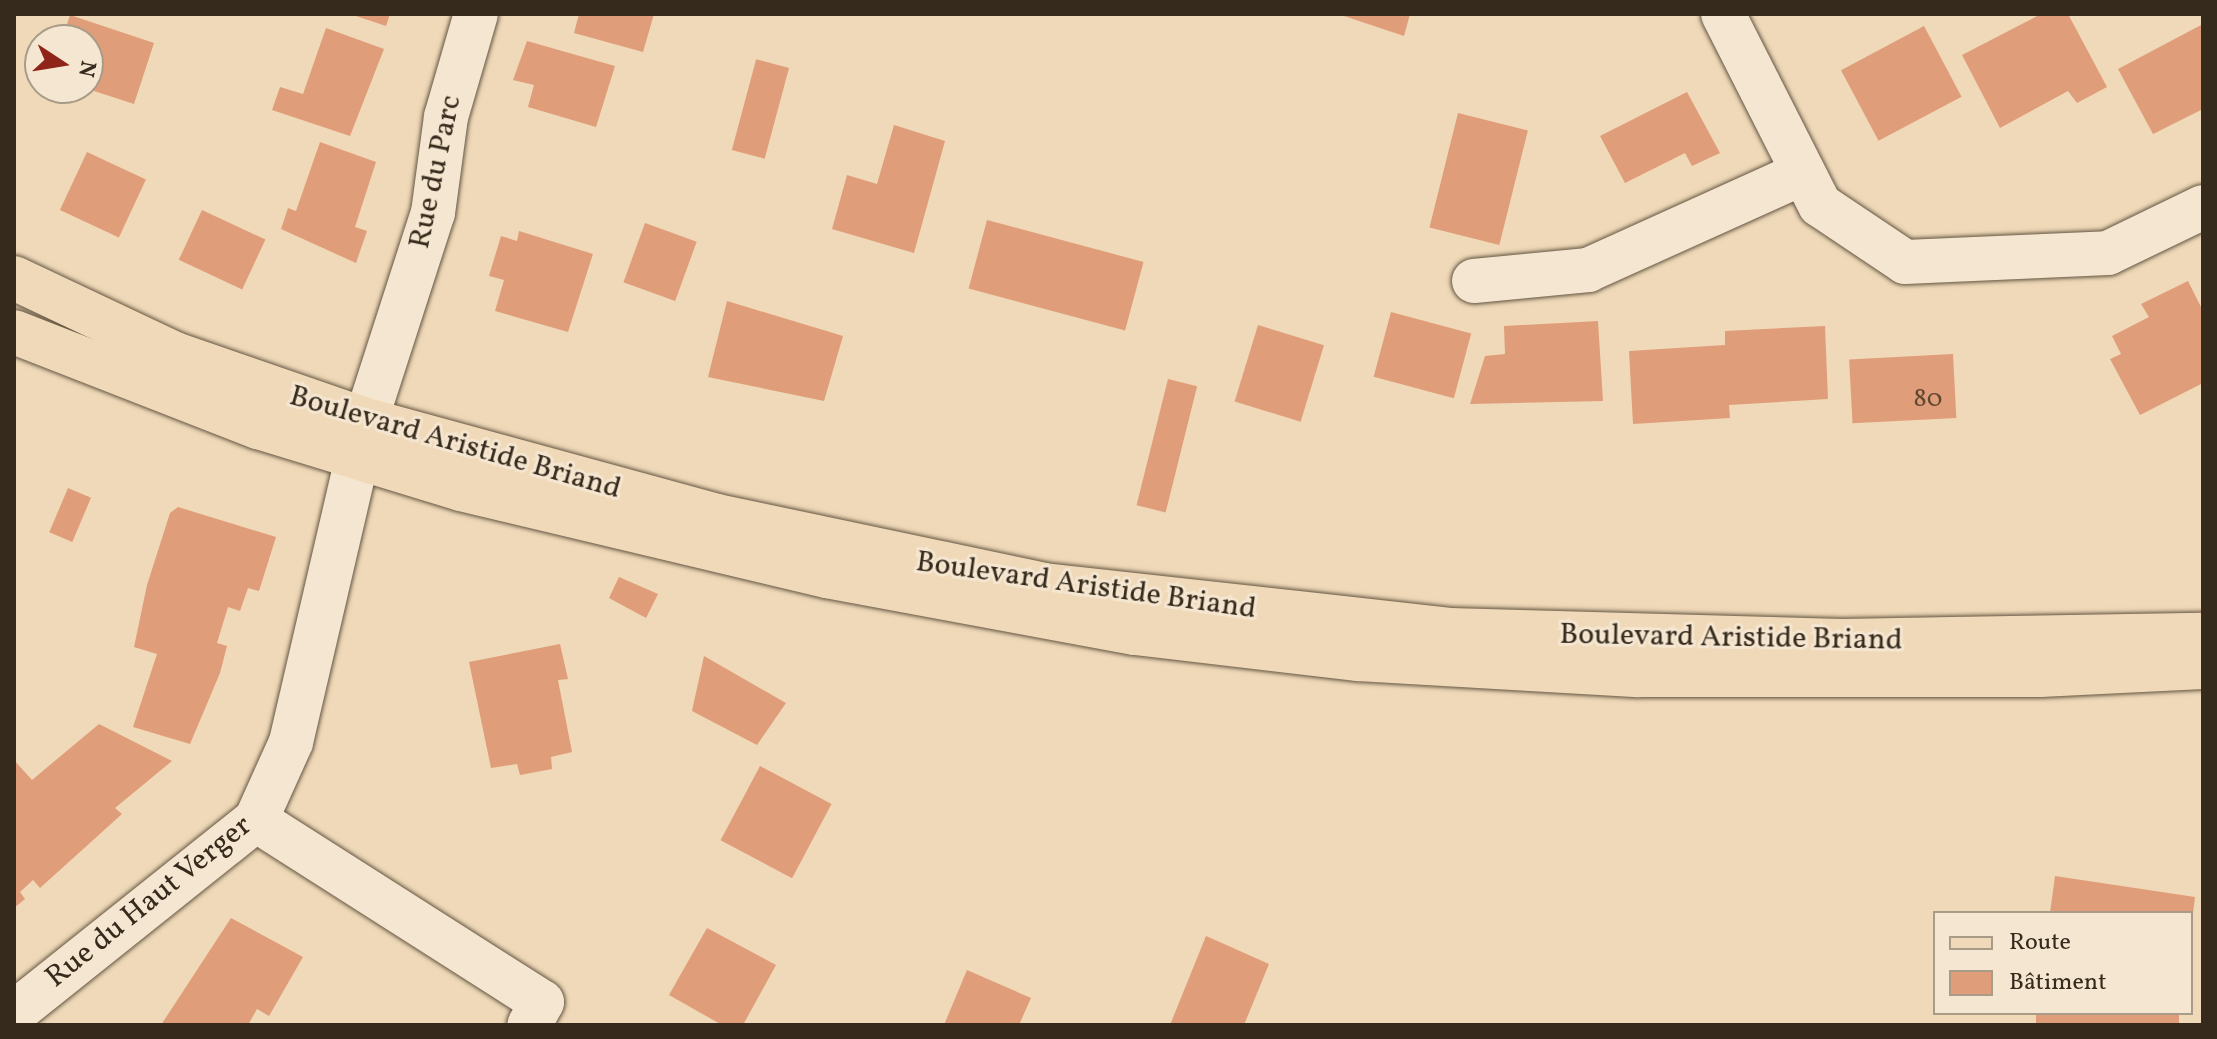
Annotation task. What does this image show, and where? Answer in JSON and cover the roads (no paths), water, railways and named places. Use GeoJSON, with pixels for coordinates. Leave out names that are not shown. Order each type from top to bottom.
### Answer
{"type":"FeatureCollection","features":[{"type":"Feature","properties":{"kind":"main road","name":"Boulevard Aristide Briand"},"geometry":{"type":"LineString","coordinates":[[14,278],[361,439],[590,485],[880,555],[1194,606],[1450,630],[1639,637],[1953,642],[2203,635]]}},
{"type":"Feature","properties":{"kind":"main road","name":"Boulevard Aristide Briand"},"geometry":{"type":"LineString","coordinates":[[14,332],[361,439],[595,524],[841,579],[1240,646],[1470,668],[1639,675],[2040,675],[2203,667]]}},
{"type":"Feature","properties":{"kind":"street","name":"Rue du Parc"},"geometry":{"type":"LineString","coordinates":[[361,439],[433,213],[446,117],[476,14]]}},
{"type":"Feature","properties":{"kind":"street"},"geometry":{"type":"LineString","coordinates":[[1723,14],[1820,205],[1905,262],[2108,253],[2203,207]]}},
{"type":"Feature","properties":{"kind":"street"},"geometry":{"type":"LineString","coordinates":[[1474,281],[1588,270],[1803,173]]}},
{"type":"Feature","properties":{"kind":"street","name":"Rue du Haut Verger"},"geometry":{"type":"LineString","coordinates":[[14,1013],[256,820],[291,742],[361,439]]}},
{"type":"Feature","properties":{"kind":"street"},"geometry":{"type":"LineString","coordinates":[[256,820],[542,1002],[529,1025]]}}]}
